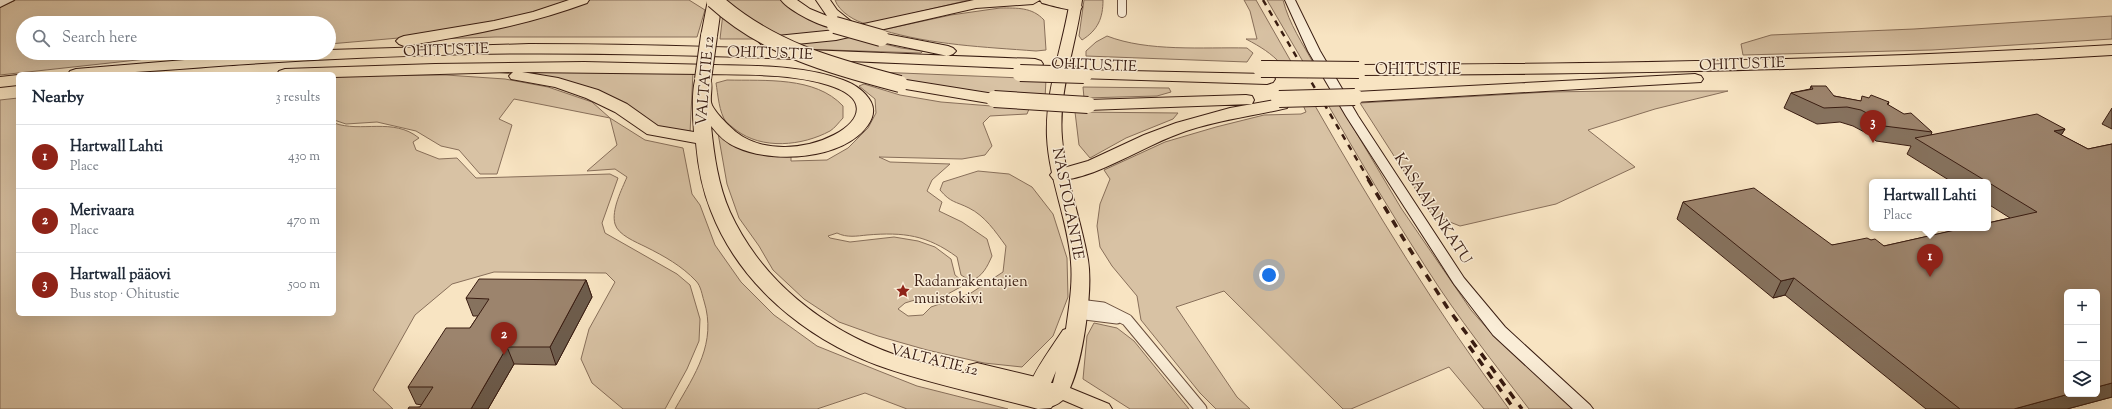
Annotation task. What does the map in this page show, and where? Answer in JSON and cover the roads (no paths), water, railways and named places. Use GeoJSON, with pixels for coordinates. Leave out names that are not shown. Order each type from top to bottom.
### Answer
{"type":"FeatureCollection","features":[{"type":"Feature","properties":{"kind":"highway"},"geometry":{"type":"LineString","coordinates":[[404,41],[511,23],[582,0]]}},
{"type":"Feature","properties":{"kind":"highway"},"geometry":{"type":"LineString","coordinates":[[715,0],[743,23],[779,44],[821,62],[900,84],[994,99],[1088,105],[1280,101],[1704,79]]}},
{"type":"Feature","properties":{"kind":"highway","name":"VALTATIE 12"},"geometry":{"type":"LineString","coordinates":[[715,0],[701,102],[702,139],[706,166],[720,212],[743,254],[772,290],[799,312],[829,332],[881,357],[914,368],[1003,392],[1050,397]]}},
{"type":"Feature","properties":{"kind":"highway"},"geometry":{"type":"LineString","coordinates":[[788,0],[804,12],[880,38],[943,50],[1035,64]]}},
{"type":"Feature","properties":{"kind":"highway"},"geometry":{"type":"LineString","coordinates":[[824,0],[840,24]]}},
{"type":"Feature","properties":{"kind":"highway"},"geometry":{"type":"LineString","coordinates":[[336,46],[404,41],[519,40],[779,42],[836,35],[976,4],[1033,0]]}},
{"type":"Feature","properties":{"kind":"highway"},"geometry":{"type":"LineString","coordinates":[[1047,0],[1071,3]]}},
{"type":"Feature","properties":{"kind":"highway","name":"OHITUSTIE"},"geometry":{"type":"LineString","coordinates":[[336,55],[430,51],[530,49],[787,54],[1035,64],[1084,70]]}},
{"type":"Feature","properties":{"kind":"highway","name":"OHITUSTIE"},"geometry":{"type":"LineString","coordinates":[[1362,75],[1861,62],[2112,50]]}},
{"type":"Feature","properties":{"kind":"highway","name":"OHITUSTIE"},"geometry":{"type":"LineString","coordinates":[[220,72],[264,68],[527,58],[792,63],[1020,73],[1084,70],[1264,74],[1704,79],[1890,73],[2112,62]]}},
{"type":"Feature","properties":{"kind":"highway"},"geometry":{"type":"LineString","coordinates":[[123,69],[172,60]]}},
{"type":"Feature","properties":{"kind":"highway","name":"OHITUSTIE"},"geometry":{"type":"LineString","coordinates":[[95,72],[252,60]]}},
{"type":"Feature","properties":{"kind":"highway"},"geometry":{"type":"LineString","coordinates":[[336,72],[511,67],[656,68],[807,76],[829,80],[848,88],[859,96],[864,104],[865,113],[862,121],[857,127],[838,140],[814,148],[778,151],[758,149],[730,137],[719,127],[701,102]]}},
{"type":"Feature","properties":{"kind":"highway"},"geometry":{"type":"LineString","coordinates":[[434,69],[508,75],[558,83],[592,94],[610,103],[653,130],[702,139]]}},
{"type":"Feature","properties":{"kind":"highway"},"geometry":{"type":"LineString","coordinates":[[0,82],[16,80]]}},
{"type":"Feature","properties":{"kind":"highway"},"geometry":{"type":"LineString","coordinates":[[0,93],[16,91]]}},
{"type":"Feature","properties":{"kind":"highway"},"geometry":{"type":"LineString","coordinates":[[1060,175],[1080,171],[1098,164],[1149,139],[1192,123],[1280,101]]}},
{"type":"Feature","properties":{"kind":"highway","name":"VALTATIE 12"},"geometry":{"type":"LineString","coordinates":[[829,332],[1050,397]]}},
{"type":"Feature","properties":{"kind":"main road","name":"NASTOLANTIE"},"geometry":{"type":"LineString","coordinates":[[1050,397],[1068,366],[1076,316],[1080,262],[1056,154],[1054,119],[1058,79],[1058,46],[1071,3]]}},
{"type":"Feature","properties":{"kind":"main road"},"geometry":{"type":"LineString","coordinates":[[1050,397],[1102,409]]}},
{"type":"Feature","properties":{"kind":"street"},"geometry":{"type":"LineString","coordinates":[[0,4],[9,0]]}},
{"type":"Feature","properties":{"kind":"street"},"geometry":{"type":"LineString","coordinates":[[1122,0],[1122,13]]}},
{"type":"Feature","properties":{"kind":"street","name":"KASAAJANKATU"},"geometry":{"type":"LineString","coordinates":[[1290,0],[1314,51],[1352,116],[1459,281],[1499,331],[1584,409]]}},
{"type":"Feature","properties":{"kind":"street"},"geometry":{"type":"LineString","coordinates":[[1076,316],[1127,320],[1200,409]]}},
{"type":"Feature","properties":{"kind":"railway"},"geometry":{"type":"LineString","coordinates":[[1263,0],[1369,180]]}},
{"type":"Feature","properties":{"kind":"railway"},"geometry":{"type":"LineString","coordinates":[[1368,179],[1409,248],[1447,307],[1522,409]]}},
{"type":"Feature","properties":{"kind":"railway"},"geometry":{"type":"LineString","coordinates":[[1469,346],[1514,409]]}},
{"type":"Feature","properties":{"kind":"place","name":"Hartwall pääovi"},"geometry":{"type":"Point","coordinates":[1873,143]}},
{"type":"Feature","properties":{"kind":"place","name":"Hartwall Lahti"},"geometry":{"type":"Point","coordinates":[1930,277]}},
{"type":"Feature","properties":{"kind":"place","name":"Radanrakentajien muistokivi"},"geometry":{"type":"Point","coordinates":[903,291]}},
{"type":"Feature","properties":{"kind":"place","name":"Merivaara"},"geometry":{"type":"Point","coordinates":[504,355]}}]}
